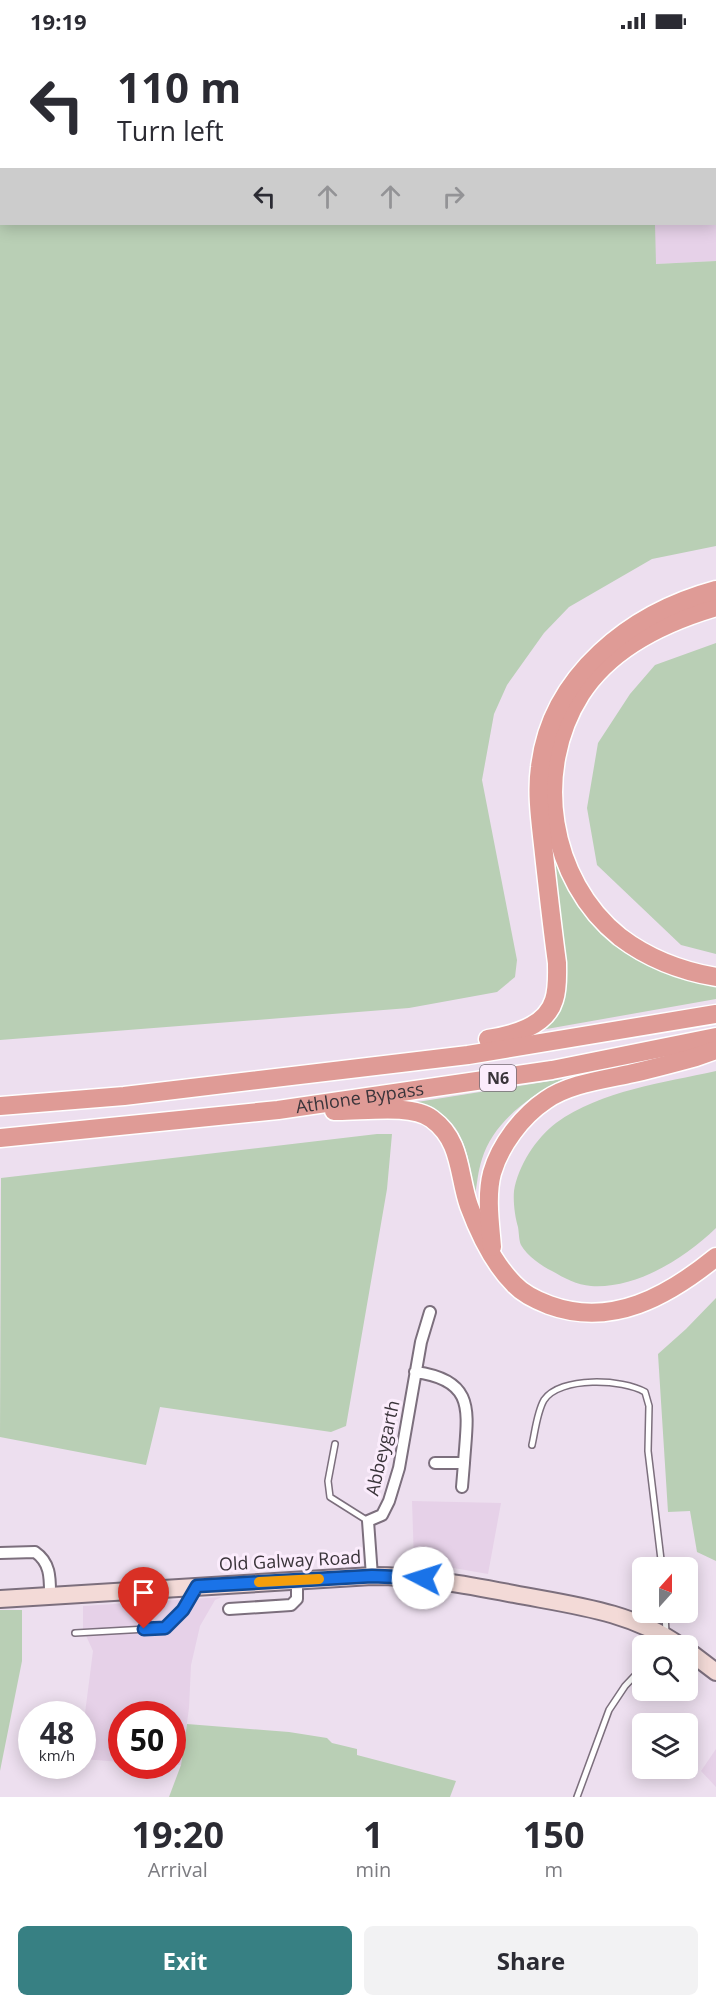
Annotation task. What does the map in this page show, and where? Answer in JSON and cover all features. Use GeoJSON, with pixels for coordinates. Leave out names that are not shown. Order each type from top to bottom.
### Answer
{"type":"FeatureCollection","features":[{"type":"Feature","properties":{"kind":"highway"},"geometry":{"type":"LineString","coordinates":[[412,1061],[456,1045],[511,1035],[533,1025],[547,1013],[554,1002],[557,985],[557,963],[539,794],[539,769],[548,728],[564,695],[586,666],[607,645],[630,628],[666,608],[716,590]]}},
{"type":"Feature","properties":{"kind":"highway"},"geometry":{"type":"LineString","coordinates":[[716,607],[680,618],[638,639],[616,656],[582,693],[568,718],[558,747],[552,806],[556,833],[567,866],[596,913],[620,937],[654,958],[683,970],[716,977]]}},
{"type":"Feature","properties":{"kind":"highway","name":"Athlone Bypass"},"geometry":{"type":"LineString","coordinates":[[0,1106],[124,1096],[480,1053],[716,1014]]}},
{"type":"Feature","properties":{"kind":"highway","name":"Athlone Bypass"},"geometry":{"type":"LineString","coordinates":[[0,1138],[278,1110],[552,1070],[716,1037]]}},
{"type":"Feature","properties":{"kind":"highway"},"geometry":{"type":"LineString","coordinates":[[494,1260],[489,1212],[492,1174],[499,1155],[513,1131],[528,1115],[546,1099],[570,1089],[696,1058],[716,1050]]}},
{"type":"Feature","properties":{"kind":"highway"},"geometry":{"type":"LineString","coordinates":[[278,1110],[392,1110],[417,1112],[430,1118],[443,1128],[456,1151],[468,1205],[494,1260],[513,1284],[539,1302],[561,1309],[586,1312],[612,1312],[634,1307],[661,1295],[693,1276],[716,1257]]}},
{"type":"Feature","properties":{"kind":"main road","name":"Old Galway Road"},"geometry":{"type":"LineString","coordinates":[[0,1599],[372,1576],[423,1578],[578,1607],[635,1621],[660,1635]]}},
{"type":"Feature","properties":{"kind":"main road"},"geometry":{"type":"LineString","coordinates":[[698,1658],[716,1672]]}},
{"type":"Feature","properties":{"kind":"street","name":"Abbeygarth"},"geometry":{"type":"LineString","coordinates":[[372,1576],[368,1521],[382,1515],[394,1487],[421,1342],[430,1312]]}},
{"type":"Feature","properties":{"kind":"street"},"geometry":{"type":"LineString","coordinates":[[415,1372],[430,1374],[443,1380],[463,1395],[467,1412],[462,1487]]}},
{"type":"Feature","properties":{"kind":"street"},"geometry":{"type":"LineString","coordinates":[[435,1463],[464,1463]]}},
{"type":"Feature","properties":{"kind":"street"},"geometry":{"type":"LineString","coordinates":[[0,1553],[35,1552],[46,1564],[50,1596]]}},
{"type":"Feature","properties":{"kind":"street"},"geometry":{"type":"LineString","coordinates":[[229,1609],[291,1605],[297,1599],[297,1580]]}},
{"type":"Feature","properties":{"kind":"lane"},"geometry":{"type":"LineString","coordinates":[[532,1445],[545,1400],[557,1390],[575,1384],[611,1383],[635,1386],[645,1392],[648,1406],[648,1451],[661,1557]]}},
{"type":"Feature","properties":{"kind":"lane","name":"Abbeygarth"},"geometry":{"type":"LineString","coordinates":[[335,1444],[328,1481],[330,1497],[368,1521]]}},
{"type":"Feature","properties":{"kind":"lane"},"geometry":{"type":"LineString","coordinates":[[75,1633],[165,1628],[183,1610],[197,1586]]}},
{"type":"Feature","properties":{"kind":"lane"},"geometry":{"type":"LineString","coordinates":[[577,1797],[609,1710],[632,1679]]}},
{"type":"Feature","properties":{"kind":"shaded area"},"geometry":{"type":"Polygon","coordinates":[[[655,225],[716,225],[716,261],[655,264],[655,225]]]}},
{"type":"Feature","properties":{"kind":"shaded area"},"geometry":{"type":"Polygon","coordinates":[[[412,1501],[501,1503],[488,1574],[414,1561],[412,1501]]]}},
{"type":"Feature","properties":{"kind":"shaded area"},"geometry":{"type":"Polygon","coordinates":[[[222,1597],[215,1600],[200,1626],[191,1665],[186,1729],[186,1701],[108,1701],[108,1761],[96,1760],[96,1701],[87,1701],[93,1651],[83,1629],[83,1606],[222,1597]]]}},
{"type":"Feature","properties":{"kind":"shaded area"},"geometry":{"type":"Polygon","coordinates":[[[716,1749],[716,1787],[701,1771],[716,1749]]]}},
{"type":"Feature","properties":{"kind":"green space"},"geometry":{"type":"Polygon","coordinates":[[[0,225],[655,225],[656,264],[716,261],[716,546],[652,559],[569,607],[544,633],[507,685],[494,714],[482,780],[517,960],[515,977],[497,992],[409,1008],[0,1040],[0,225]]]}},
{"type":"Feature","properties":{"kind":"green space"},"geometry":{"type":"Polygon","coordinates":[[[716,643],[716,954],[681,945],[597,865],[587,808],[598,743],[630,694],[655,665],[716,643]]]}},
{"type":"Feature","properties":{"kind":"green space"},"geometry":{"type":"Polygon","coordinates":[[[548,838],[578,906],[606,938],[638,960],[656,968],[716,984],[716,999],[541,1030],[549,1018],[548,838]]]}},
{"type":"Feature","properties":{"kind":"green space"},"geometry":{"type":"Polygon","coordinates":[[[716,1071],[716,1228],[689,1251],[658,1270],[625,1283],[608,1286],[591,1286],[571,1281],[544,1266],[527,1253],[520,1241],[514,1209],[514,1191],[524,1162],[549,1129],[574,1112],[613,1095],[716,1071]]]}},
{"type":"Feature","properties":{"kind":"green space"},"geometry":{"type":"Polygon","coordinates":[[[563,1079],[526,1102],[495,1133],[482,1159],[475,1196],[466,1149],[455,1128],[438,1112],[417,1102],[563,1079]]]}},
{"type":"Feature","properties":{"kind":"green space"},"geometry":{"type":"Polygon","coordinates":[[[392,1134],[387,1189],[346,1426],[331,1432],[160,1407],[146,1465],[0,1437],[1,1178],[392,1134]]]}},
{"type":"Feature","properties":{"kind":"green space"},"geometry":{"type":"Polygon","coordinates":[[[716,1298],[716,1561],[697,1552],[690,1511],[668,1512],[658,1354],[716,1298]]]}},
{"type":"Feature","properties":{"kind":"green space"},"geometry":{"type":"Polygon","coordinates":[[[0,1610],[22,1610],[22,1661],[0,1771],[0,1610]]]}},
{"type":"Feature","properties":{"kind":"green space"},"geometry":{"type":"Polygon","coordinates":[[[187,1724],[289,1732],[327,1738],[332,1743],[357,1749],[357,1755],[456,1781],[450,1797],[169,1797],[176,1779],[186,1779],[187,1724]]]}},
{"type":"Feature","properties":{"kind":"slow traffic"},"geometry":{"type":"LineString","coordinates":[[259,1582],[319,1579]]}},
{"type":"Feature","properties":{"kind":"route"},"geometry":{"type":"LineString","coordinates":[[144,1629],[165,1628],[183,1610],[197,1586],[372,1576],[423,1578]]}}]}
